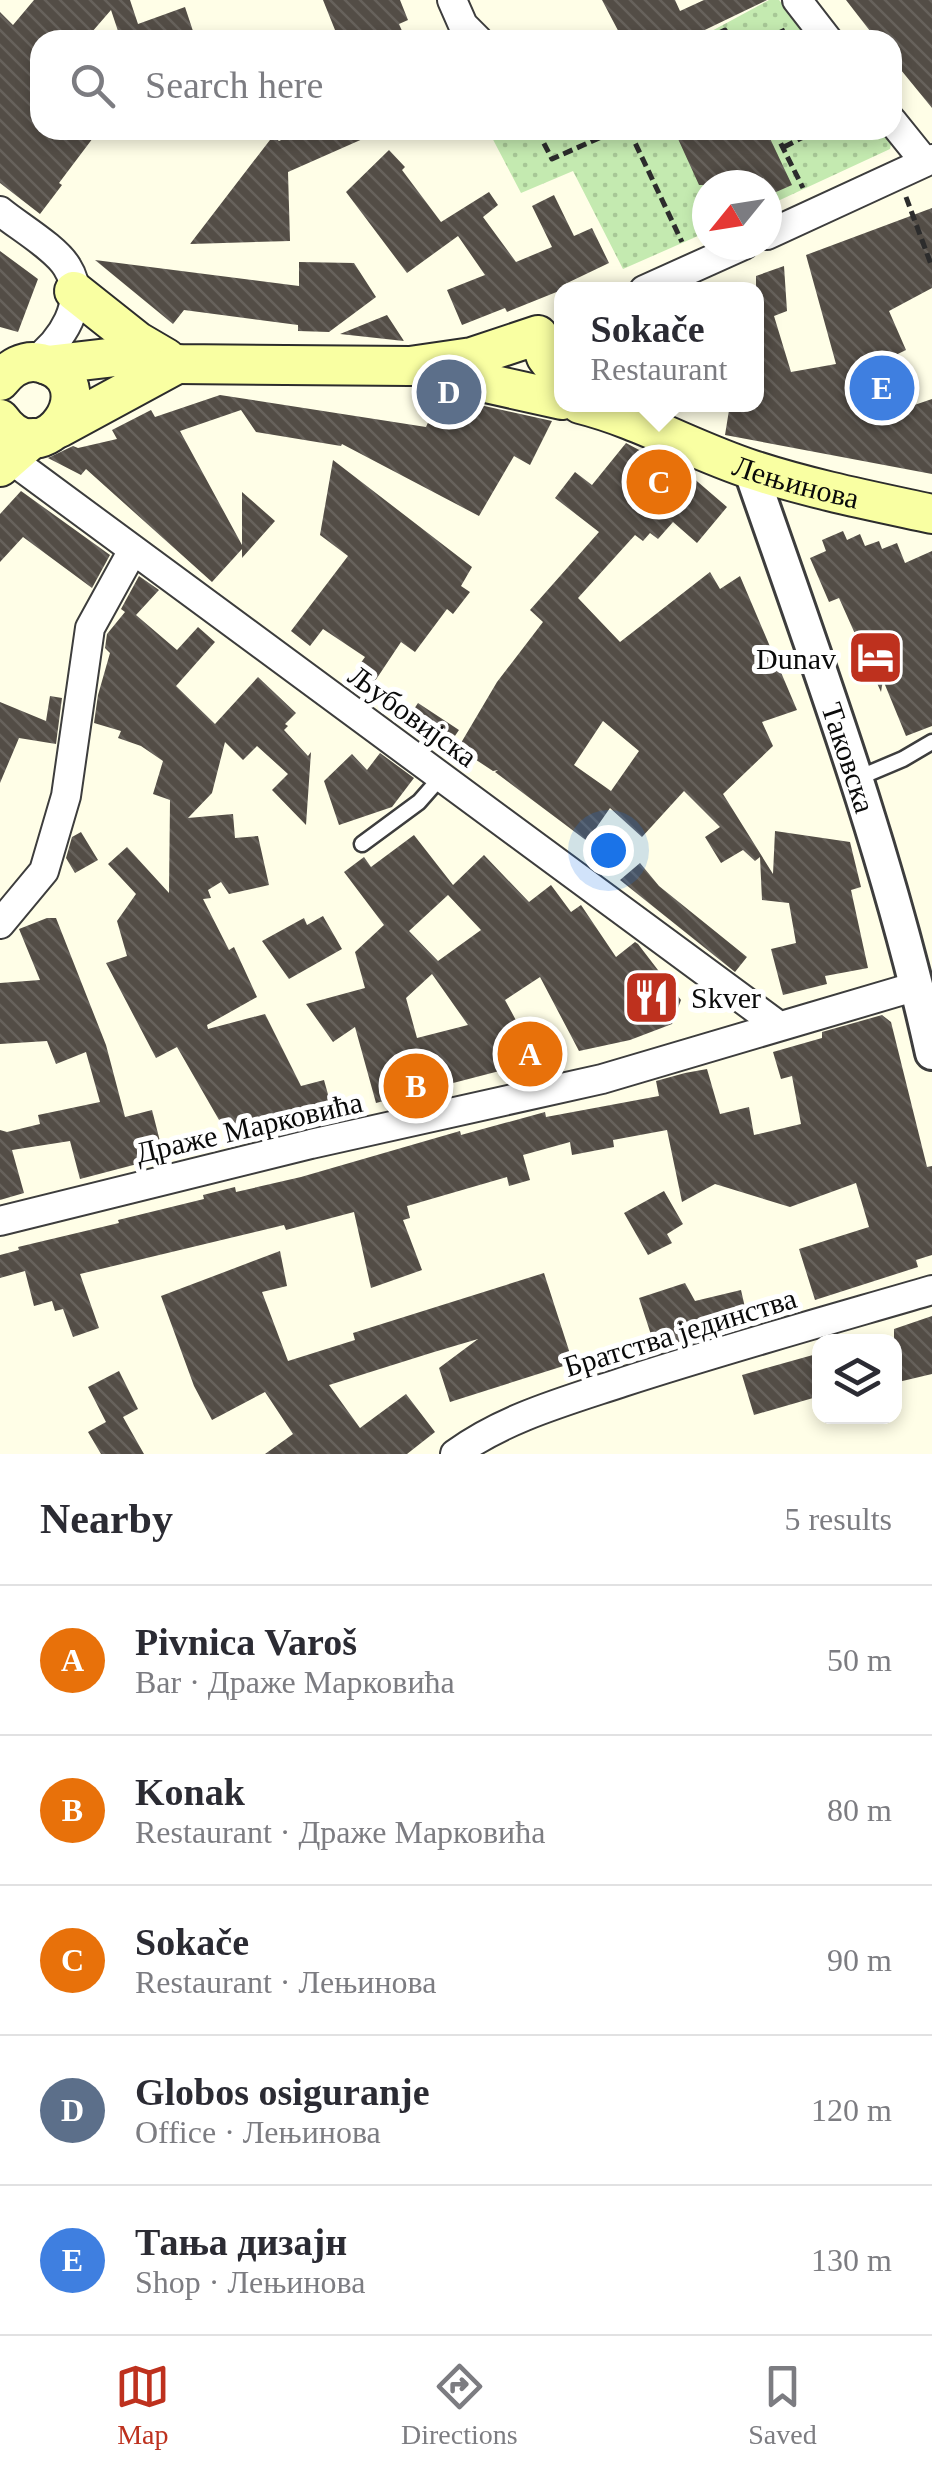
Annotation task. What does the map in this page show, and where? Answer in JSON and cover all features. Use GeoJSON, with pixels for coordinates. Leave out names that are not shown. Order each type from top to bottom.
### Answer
{"type":"FeatureCollection","features":[{"type":"Feature","properties":{"kind":"main road"},"geometry":{"type":"LineString","coordinates":[[74,291],[138,341],[177,364]]}},
{"type":"Feature","properties":{"kind":"main road"},"geometry":{"type":"LineString","coordinates":[[17,371],[116,357],[177,364],[410,366],[472,357],[550,330],[546,356],[554,367]]}},
{"type":"Feature","properties":{"kind":"main road"},"geometry":{"type":"LineString","coordinates":[[18,439],[177,364]]}},
{"type":"Feature","properties":{"kind":"main road"},"geometry":{"type":"LineString","coordinates":[[410,366],[554,398]]}},
{"type":"Feature","properties":{"kind":"main road"},"geometry":{"type":"LineString","coordinates":[[17,371],[64,378],[70,398],[70,410],[18,439]]}},
{"type":"Feature","properties":{"kind":"main road","name":"Лењинова"},"geometry":{"type":"LineString","coordinates":[[608,412],[750,469],[828,492],[932,514]]}},
{"type":"Feature","properties":{"kind":"street"},"geometry":{"type":"LineString","coordinates":[[452,0],[468,30]]}},
{"type":"Feature","properties":{"kind":"street"},"geometry":{"type":"LineString","coordinates":[[797,0],[820,30]]}},
{"type":"Feature","properties":{"kind":"street"},"geometry":{"type":"LineString","coordinates":[[782,228],[928,160],[902,132]]}},
{"type":"Feature","properties":{"kind":"street"},"geometry":{"type":"LineString","coordinates":[[0,211],[66,263],[74,291],[62,338],[17,371]]}},
{"type":"Feature","properties":{"kind":"street"},"geometry":{"type":"LineString","coordinates":[[662,282],[711,260]]}},
{"type":"Feature","properties":{"kind":"street","name":"Љубовијска"},"geometry":{"type":"LineString","coordinates":[[18,439],[133,550],[779,1026]]}},
{"type":"Feature","properties":{"kind":"street","name":"Таковска"},"geometry":{"type":"LineString","coordinates":[[750,469],[858,778],[932,1053]]}},
{"type":"Feature","properties":{"kind":"street"},"geometry":{"type":"LineString","coordinates":[[0,924],[44,870],[66,796],[90,628],[133,550]]}},
{"type":"Feature","properties":{"kind":"street","name":"Драже Марковића"},"geometry":{"type":"LineString","coordinates":[[0,1221],[311,1144],[602,1079],[917,986]]}},
{"type":"Feature","properties":{"kind":"street","name":"Братства јединства"},"geometry":{"type":"LineString","coordinates":[[455,1454],[482,1435],[559,1404],[702,1356],[932,1290]]}},
{"type":"Feature","properties":{"kind":"lane"},"geometry":{"type":"LineString","coordinates":[[858,778],[932,742]]}},
{"type":"Feature","properties":{"kind":"lane"},"geometry":{"type":"LineString","coordinates":[[362,844],[419,802],[441,777]]}},
{"type":"Feature","properties":{"kind":"path"},"geometry":{"type":"LineString","coordinates":[[542,140],[552,159],[595,140]]}},
{"type":"Feature","properties":{"kind":"path"},"geometry":{"type":"LineString","coordinates":[[634,140],[694,268]]}},
{"type":"Feature","properties":{"kind":"path"},"geometry":{"type":"LineString","coordinates":[[779,140],[815,213]]}},
{"type":"Feature","properties":{"kind":"path"},"geometry":{"type":"LineString","coordinates":[[783,147],[797,140]]}},
{"type":"Feature","properties":{"kind":"path"},"geometry":{"type":"LineString","coordinates":[[898,175],[932,267]]}},
{"type":"Feature","properties":{"kind":"green space"},"geometry":{"type":"Polygon","coordinates":[[[769,0],[779,0],[804,30],[714,30],[769,0]]]}},
{"type":"Feature","properties":{"kind":"green space"},"geometry":{"type":"Polygon","coordinates":[[[493,140],[892,140],[890,149],[782,199],[782,170],[692,170],[692,239],[623,269],[573,171],[521,193],[493,140]]]}},
{"type":"Feature","properties":{"kind":"building"},"geometry":{"type":"Polygon","coordinates":[[[34,0],[130,0],[138,24],[185,7],[193,30],[118,30],[111,10],[94,30],[30,30],[30,140],[91,140],[40,214],[0,183],[0,12],[13,25],[34,0]]]}},
{"type":"Feature","properties":{"kind":"building"},"geometry":{"type":"Polygon","coordinates":[[[323,0],[400,0],[408,20],[399,24],[402,30],[335,30],[323,0]]]}},
{"type":"Feature","properties":{"kind":"building"},"geometry":{"type":"Polygon","coordinates":[[[602,0],[675,0],[680,11],[704,0],[767,0],[705,30],[618,30],[602,0]]]}},
{"type":"Feature","properties":{"kind":"building"},"geometry":{"type":"Polygon","coordinates":[[[846,0],[932,0],[932,108],[902,71],[902,30],[869,30],[846,0]]]}},
{"type":"Feature","properties":{"kind":"building"},"geometry":{"type":"Polygon","coordinates":[[[270,140],[360,140],[288,172],[290,241],[190,244],[270,140]]]}},
{"type":"Feature","properties":{"kind":"building"},"geometry":{"type":"Polygon","coordinates":[[[679,140],[771,140],[792,185],[782,189],[782,170],[692,170],[679,140]]]}},
{"type":"Feature","properties":{"kind":"building"},"geometry":{"type":"Polygon","coordinates":[[[389,150],[405,167],[402,170],[441,222],[489,192],[498,205],[483,217],[516,262],[552,247],[532,206],[554,195],[574,236],[592,228],[609,263],[569,282],[554,282],[554,293],[462,325],[447,290],[485,275],[458,236],[407,273],[346,192],[389,150]]]}},
{"type":"Feature","properties":{"kind":"building"},"geometry":{"type":"Polygon","coordinates":[[[932,208],[932,288],[889,311],[906,350],[869,368],[885,415],[932,399],[932,474],[725,435],[729,412],[764,412],[764,282],[756,282],[756,276],[784,266],[787,311],[774,316],[791,372],[836,364],[806,255],[932,208]]]}},
{"type":"Feature","properties":{"kind":"building"},"geometry":{"type":"Polygon","coordinates":[[[0,251],[38,279],[18,332],[0,327],[0,251]]]}},
{"type":"Feature","properties":{"kind":"building"},"geometry":{"type":"Polygon","coordinates":[[[95,260],[299,286],[299,262],[354,263],[376,297],[329,332],[298,331],[298,325],[184,310],[173,324],[95,260]]]}},
{"type":"Feature","properties":{"kind":"building"},"geometry":{"type":"Polygon","coordinates":[[[387,315],[404,341],[340,334],[387,315]]]}},
{"type":"Feature","properties":{"kind":"building"},"geometry":{"type":"Polygon","coordinates":[[[220,395],[426,427],[440,396],[552,421],[530,465],[514,456],[479,516],[342,444],[256,432],[241,410],[180,431],[242,545],[242,492],[275,521],[242,558],[242,549],[212,582],[86,469],[81,475],[48,458],[73,446],[117,439],[112,430],[151,410],[155,417],[220,395]]]}},
{"type":"Feature","properties":{"kind":"building"},"geometry":{"type":"Polygon","coordinates":[[[626,443],[658,460],[661,457],[677,464],[727,507],[697,543],[673,522],[658,539],[650,533],[643,541],[635,535],[578,598],[620,642],[710,572],[720,589],[740,576],[797,710],[762,722],[773,746],[723,794],[773,874],[775,831],[850,842],[861,887],[851,890],[868,968],[825,976],[827,984],[783,995],[771,949],[796,943],[789,903],[762,900],[760,857],[755,861],[743,850],[721,863],[705,837],[720,827],[684,791],[642,837],[610,808],[587,841],[495,772],[498,770],[493,771],[458,748],[497,682],[543,622],[530,610],[599,532],[555,498],[575,472],[592,485],[626,443]],[[603,721],[574,765],[611,791],[639,751],[603,721]]]}},
{"type":"Feature","properties":{"kind":"building"},"geometry":{"type":"Polygon","coordinates":[[[333,460],[472,567],[461,586],[470,592],[453,614],[447,609],[415,652],[401,642],[373,684],[355,671],[365,657],[323,629],[310,646],[291,631],[348,556],[320,535],[333,460]]]}},
{"type":"Feature","properties":{"kind":"building"},"geometry":{"type":"Polygon","coordinates":[[[21,491],[110,555],[92,588],[23,537],[0,562],[0,514],[21,491]]]}},
{"type":"Feature","properties":{"kind":"building"},"geometry":{"type":"Polygon","coordinates":[[[843,531],[847,540],[860,534],[865,546],[879,541],[882,549],[897,543],[905,563],[932,551],[932,726],[906,736],[883,680],[881,692],[839,598],[829,602],[810,558],[826,551],[822,540],[843,531]]]}},
{"type":"Feature","properties":{"kind":"building"},"geometry":{"type":"Polygon","coordinates":[[[139,576],[159,590],[136,615],[177,650],[198,627],[215,642],[176,686],[215,724],[258,677],[296,713],[284,730],[308,756],[311,752],[306,825],[272,790],[288,774],[257,746],[243,760],[225,742],[212,793],[188,818],[233,814],[235,838],[258,836],[269,885],[229,894],[221,882],[208,890],[211,898],[203,899],[229,950],[234,947],[257,997],[207,1025],[208,1029],[265,1014],[301,1086],[324,1080],[334,1116],[230,1139],[177,1047],[156,1058],[106,963],[127,956],[117,921],[136,894],[108,864],[127,847],[169,893],[170,800],[153,794],[163,761],[141,746],[118,738],[121,731],[94,723],[110,653],[105,648],[107,634],[125,612],[121,609],[139,576]]]}},
{"type":"Feature","properties":{"kind":"building"},"geometry":{"type":"Polygon","coordinates":[[[50,696],[62,698],[56,744],[19,738],[0,783],[0,702],[46,721],[50,696]]]}},
{"type":"Feature","properties":{"kind":"building"},"geometry":{"type":"Polygon","coordinates":[[[418,703],[459,730],[446,749],[406,721],[418,703]]]}},
{"type":"Feature","properties":{"kind":"building"},"geometry":{"type":"Polygon","coordinates":[[[380,753],[414,778],[392,807],[339,825],[324,781],[352,754],[367,770],[380,753]]]}},
{"type":"Feature","properties":{"kind":"building"},"geometry":{"type":"Polygon","coordinates":[[[81,832],[98,860],[75,873],[66,858],[72,837],[81,832]]]}},
{"type":"Feature","properties":{"kind":"building"},"geometry":{"type":"Polygon","coordinates":[[[414,835],[453,885],[484,855],[529,902],[551,885],[571,912],[581,905],[616,957],[635,942],[638,944],[681,1000],[672,1024],[630,1040],[579,1051],[540,977],[505,1000],[538,1061],[376,1103],[355,1027],[333,1042],[306,1004],[365,988],[355,952],[384,925],[344,872],[364,857],[371,867],[414,835]],[[448,895],[409,931],[438,961],[481,930],[448,895]],[[432,974],[406,998],[417,1038],[468,1025],[432,974]]]}},
{"type":"Feature","properties":{"kind":"building"},"geometry":{"type":"Polygon","coordinates":[[[640,863],[659,886],[747,957],[735,972],[620,880],[640,863]]]}},
{"type":"Feature","properties":{"kind":"building"},"geometry":{"type":"Polygon","coordinates":[[[323,916],[342,949],[289,979],[262,941],[304,918],[307,925],[323,916]]]}},
{"type":"Feature","properties":{"kind":"building"},"geometry":{"type":"Polygon","coordinates":[[[56,918],[106,1045],[125,1117],[152,1110],[164,1157],[80,1179],[70,1141],[12,1150],[24,1193],[0,1200],[0,1130],[7,1132],[40,1124],[38,1115],[100,1102],[86,1052],[56,1064],[47,1041],[0,1044],[0,983],[40,980],[19,929],[56,918]]]}},
{"type":"Feature","properties":{"kind":"building"},"geometry":{"type":"Polygon","coordinates":[[[882,1015],[891,1022],[927,1167],[932,1166],[932,1255],[916,1260],[918,1267],[815,1300],[799,1249],[869,1227],[856,1183],[790,1207],[715,1184],[682,1202],[667,1130],[613,1140],[614,1147],[572,1155],[570,1142],[523,1155],[530,1180],[509,1186],[507,1177],[407,1206],[410,1218],[403,1220],[422,1270],[371,1288],[354,1212],[80,1274],[99,1328],[73,1337],[63,1309],[55,1311],[52,1301],[34,1306],[25,1271],[0,1278],[0,1255],[19,1250],[18,1247],[119,1223],[118,1220],[204,1199],[203,1195],[235,1187],[236,1192],[301,1177],[460,1131],[461,1135],[545,1112],[546,1117],[659,1096],[656,1081],[685,1073],[707,1069],[720,1114],[749,1107],[754,1135],[801,1124],[792,1076],[781,1079],[773,1052],[822,1038],[822,1032],[882,1015]]]}},
{"type":"Feature","properties":{"kind":"building"},"geometry":{"type":"Polygon","coordinates":[[[664,1191],[683,1224],[667,1234],[672,1243],[648,1255],[624,1213],[664,1191]]]}},
{"type":"Feature","properties":{"kind":"building"},"geometry":{"type":"Polygon","coordinates":[[[280,1251],[287,1286],[262,1292],[288,1361],[355,1340],[353,1333],[544,1273],[573,1363],[450,1402],[439,1368],[478,1339],[434,1352],[329,1385],[360,1428],[406,1394],[435,1432],[407,1454],[265,1454],[293,1434],[265,1392],[212,1420],[194,1386],[161,1296],[280,1251]]]}},
{"type":"Feature","properties":{"kind":"building"},"geometry":{"type":"Polygon","coordinates":[[[685,1283],[695,1301],[741,1290],[749,1325],[657,1353],[639,1298],[685,1283]]]}},
{"type":"Feature","properties":{"kind":"building"},"geometry":{"type":"Polygon","coordinates":[[[932,1316],[932,1374],[902,1381],[902,1334],[894,1334],[894,1329],[932,1316]]]}},
{"type":"Feature","properties":{"kind":"building"},"geometry":{"type":"Polygon","coordinates":[[[812,1355],[812,1398],[754,1415],[742,1375],[812,1355]]]}},
{"type":"Feature","properties":{"kind":"building"},"geometry":{"type":"Polygon","coordinates":[[[119,1371],[138,1409],[123,1417],[144,1454],[101,1454],[88,1432],[106,1422],[88,1387],[119,1371]]]}},
{"type":"Feature","properties":{"kind":"place","name":"Тања дизајн"},"geometry":{"type":"Point","coordinates":[882,388]}},
{"type":"Feature","properties":{"kind":"place","name":"Globos osiguranje"},"geometry":{"type":"Point","coordinates":[449,392]}},
{"type":"Feature","properties":{"kind":"place","name":"Sokače"},"geometry":{"type":"Point","coordinates":[659,482]}},
{"type":"Feature","properties":{"kind":"place","name":"Dunav"},"geometry":{"type":"Point","coordinates":[875,658]}},
{"type":"Feature","properties":{"kind":"place","name":"Skver"},"geometry":{"type":"Point","coordinates":[652,997]}},
{"type":"Feature","properties":{"kind":"place","name":"Pivnica Varoš"},"geometry":{"type":"Point","coordinates":[530,1054]}},
{"type":"Feature","properties":{"kind":"place","name":"Konak"},"geometry":{"type":"Point","coordinates":[416,1086]}}]}
